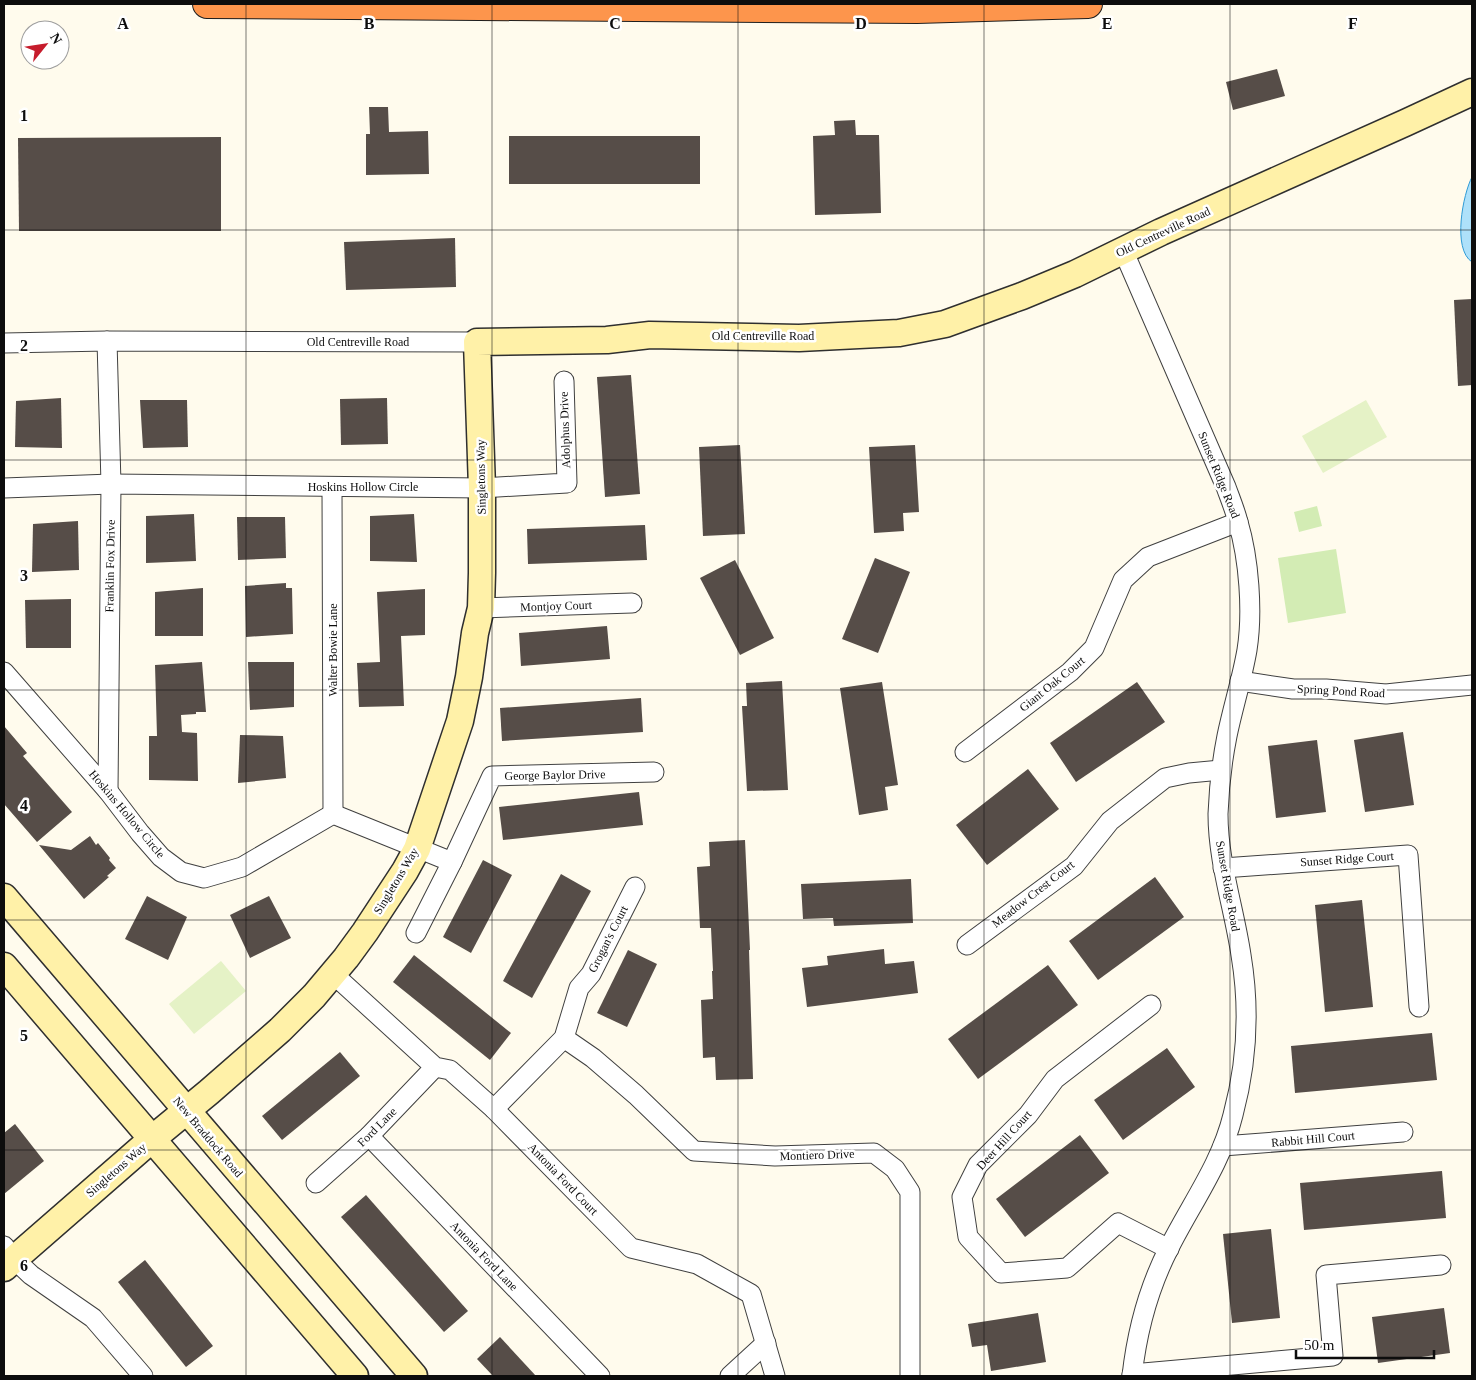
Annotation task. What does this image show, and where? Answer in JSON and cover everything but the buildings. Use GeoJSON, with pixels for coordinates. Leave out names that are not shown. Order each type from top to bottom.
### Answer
{"type":"FeatureCollection","features":[{"type":"Feature","properties":{"kind":"highway"},"geometry":{"type":"LineString","coordinates":[[207,4],[917,9],[1088,4]]}},
{"type":"Feature","properties":{"kind":"street","name":"Old Centreville Road"},"geometry":{"type":"LineString","coordinates":[[4,343],[107,341],[477,342],[607,340],[650,335],[799,338],[899,333],[961,319],[1075,274],[1123,250],[1472,92]]}},
{"type":"Feature","properties":{"kind":"street","name":"Sunset Ridge Road"},"geometry":{"type":"LineString","coordinates":[[1123,250],[1226,487],[1238,522],[1246,561],[1249,608],[1247,648],[1221,770],[1218,814],[1223,868],[1246,986],[1247,1029],[1243,1072],[1233,1117],[1223,1146],[1152,1284],[1141,1322],[1132,1375]]}},
{"type":"Feature","properties":{"kind":"street","name":"Franklin Fox Drive"},"geometry":{"type":"LineString","coordinates":[[107,341],[111,484],[108,790]]}},
{"type":"Feature","properties":{"kind":"street","name":"Singletons Way"},"geometry":{"type":"LineString","coordinates":[[7,1258],[187,1112],[280,1030],[314,996],[365,932],[417,848],[460,721],[481,608],[482,488],[477,342]]}},
{"type":"Feature","properties":{"kind":"street","name":"Adolphus Drive"},"geometry":{"type":"LineString","coordinates":[[482,488],[567,483],[564,381]]}},
{"type":"Feature","properties":{"kind":"street","name":"Hoskins Hollow Circle"},"geometry":{"type":"LineString","coordinates":[[4,488],[111,484],[482,488]]}},
{"type":"Feature","properties":{"kind":"street","name":"Walter Bowie Lane"},"geometry":{"type":"LineString","coordinates":[[332,487],[333,814]]}},
{"type":"Feature","properties":{"kind":"street","name":"Giant Oak Court"},"geometry":{"type":"LineString","coordinates":[[965,752],[1070,672],[1094,648],[1123,580],[1148,557],[1238,522]]}},
{"type":"Feature","properties":{"kind":"street","name":"Montjoy Court"},"geometry":{"type":"LineString","coordinates":[[481,608],[632,603]]}},
{"type":"Feature","properties":{"kind":"street","name":"Hoskins Hollow Circle"},"geometry":{"type":"LineString","coordinates":[[4,672],[108,790],[140,834],[161,856],[181,872],[204,878],[242,867],[333,814]]}},
{"type":"Feature","properties":{"kind":"street","name":"Spring Pond Road"},"geometry":{"type":"LineString","coordinates":[[1240,681],[1293,689],[1326,689],[1386,694],[1472,685]]}},
{"type":"Feature","properties":{"kind":"street","name":"Meadow Crest Court"},"geometry":{"type":"LineString","coordinates":[[967,945],[1074,866],[1110,821],[1165,778],[1189,773],[1221,770]]}},
{"type":"Feature","properties":{"kind":"street","name":"George Baylor Drive"},"geometry":{"type":"LineString","coordinates":[[416,933],[492,776],[654,772]]}},
{"type":"Feature","properties":{"kind":"street"},"geometry":{"type":"LineString","coordinates":[[333,814],[452,862]]}},
{"type":"Feature","properties":{"kind":"street","name":"Sunset Ridge Court"},"geometry":{"type":"LineString","coordinates":[[1223,868],[1408,855],[1420,1007]]}},
{"type":"Feature","properties":{"kind":"street","name":"Grogan's Court"},"geometry":{"type":"LineString","coordinates":[[494,1109],[564,1038],[579,988],[590,974],[635,887]]}},
{"type":"Feature","properties":{"kind":"street","name":"New Braddock Road"},"geometry":{"type":"LineString","coordinates":[[4,897],[414,1376]]}},
{"type":"Feature","properties":{"kind":"street"},"geometry":{"type":"LineString","coordinates":[[4,966],[355,1376]]}},
{"type":"Feature","properties":{"kind":"street","name":"Antonia Ford Court"},"geometry":{"type":"LineString","coordinates":[[332,974],[435,1067],[450,1070],[494,1109],[631,1248],[697,1264],[751,1294],[775,1376]]}},
{"type":"Feature","properties":{"kind":"street","name":"Deer Hill Court"},"geometry":{"type":"LineString","coordinates":[[1151,1005],[1056,1079],[1028,1115],[978,1165],[962,1197],[968,1237],[1001,1272],[1067,1268],[1118,1223],[1169,1249]]}},
{"type":"Feature","properties":{"kind":"street","name":"Montiero Drive"},"geometry":{"type":"LineString","coordinates":[[564,1038],[592,1058],[636,1095],[694,1151],[775,1156],[874,1153],[895,1170],[910,1192],[910,1376]]}},
{"type":"Feature","properties":{"kind":"street","name":"Ford Lane"},"geometry":{"type":"LineString","coordinates":[[316,1183],[369,1136],[435,1067]]}},
{"type":"Feature","properties":{"kind":"street","name":"Rabbit Hill Court"},"geometry":{"type":"LineString","coordinates":[[1223,1146],[1402,1132]]}},
{"type":"Feature","properties":{"kind":"street","name":"Antonia Ford Lane"},"geometry":{"type":"LineString","coordinates":[[369,1136],[600,1376]]}},
{"type":"Feature","properties":{"kind":"street"},"geometry":{"type":"LineString","coordinates":[[7,1258],[93,1318],[143,1376]]}},
{"type":"Feature","properties":{"kind":"street"},"geometry":{"type":"LineString","coordinates":[[1132,1375],[1333,1356],[1326,1275],[1441,1265]]}},
{"type":"Feature","properties":{"kind":"street"},"geometry":{"type":"LineString","coordinates":[[730,1376],[766,1343]]}},
{"type":"Feature","properties":{"kind":"green space"},"geometry":{"type":"Polygon","coordinates":[[[1366,400],[1387,437],[1323,473],[1302,436],[1366,400]]]}},
{"type":"Feature","properties":{"kind":"green space"},"geometry":{"type":"Polygon","coordinates":[[[1317,506],[1322,526],[1299,532],[1294,512],[1317,506]]]}},
{"type":"Feature","properties":{"kind":"green space"},"geometry":{"type":"Polygon","coordinates":[[[1336,549],[1346,613],[1288,623],[1278,558],[1336,549]]]}},
{"type":"Feature","properties":{"kind":"green space"},"geometry":{"type":"Polygon","coordinates":[[[221,961],[246,991],[194,1034],[169,1004],[221,961]]]}},
{"type":"Feature","properties":{"kind":"water"},"geometry":{"type":"Polygon","coordinates":[[[1472,177],[1472,262],[1462,246],[1461,221],[1465,196],[1472,177]]]}}]}
